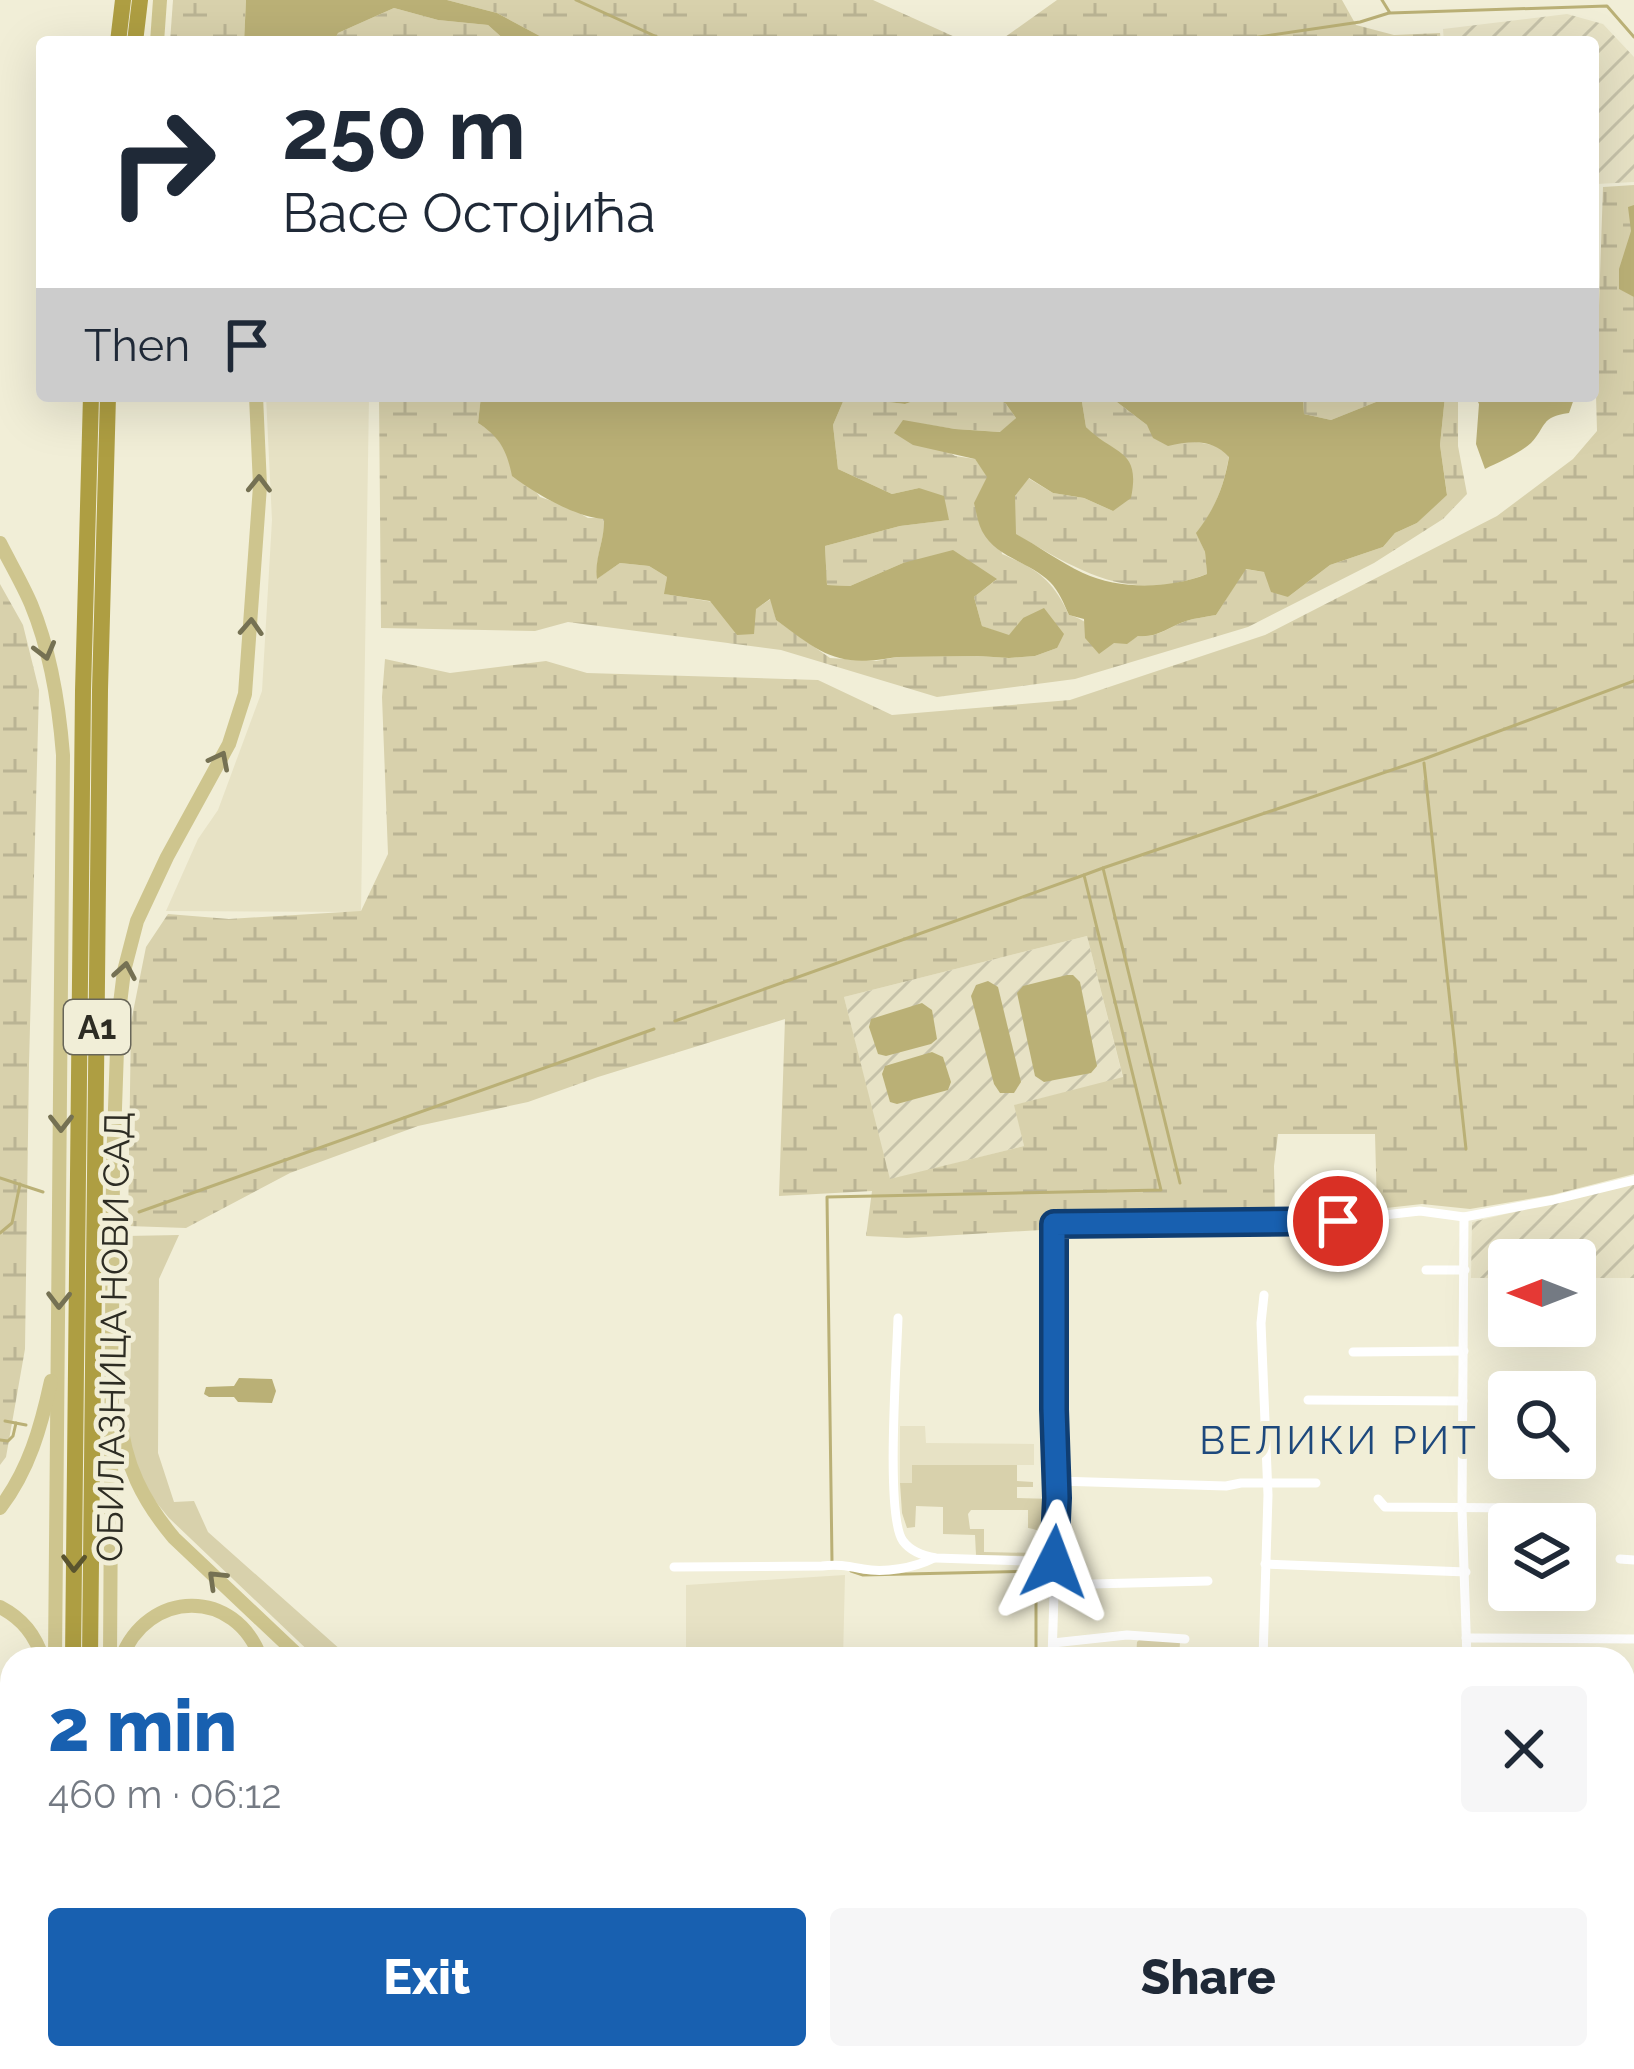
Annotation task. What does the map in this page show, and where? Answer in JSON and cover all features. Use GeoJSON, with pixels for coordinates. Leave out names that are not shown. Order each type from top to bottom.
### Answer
{"type":"FeatureCollection","features":[{"type":"Feature","properties":{"kind":"highway"},"geometry":{"type":"LineString","coordinates":[[119,36],[123,0]]}},
{"type":"Feature","properties":{"kind":"highway"},"geometry":{"type":"LineString","coordinates":[[136,36],[140,0]]}},
{"type":"Feature","properties":{"kind":"highway","name":"A1"},"geometry":{"type":"LineString","coordinates":[[73,1647],[83,691],[91,402]]}},
{"type":"Feature","properties":{"kind":"highway","name":"A1"},"geometry":{"type":"LineString","coordinates":[[90,1647],[100,690],[108,402]]}},
{"type":"Feature","properties":{"kind":"main road"},"geometry":{"type":"LineString","coordinates":[[157,36],[160,0]]}},
{"type":"Feature","properties":{"kind":"main road","name":"ОБИЛАЗНИЦА НОВИ САД"},"geometry":{"type":"LineString","coordinates":[[110,1647],[118,1020],[130,942],[150,891],[229,744],[245,694],[260,487],[256,402]]}},
{"type":"Feature","properties":{"kind":"main road","name":"ОБИЛАЗНИЦА НОВИ САД"},"geometry":{"type":"LineString","coordinates":[[0,543],[30,602],[43,641],[58,704],[63,755],[55,1647]]}},
{"type":"Feature","properties":{"kind":"main road"},"geometry":{"type":"LineString","coordinates":[[0,1508],[35,1445],[58,1351]]}},
{"type":"Feature","properties":{"kind":"main road"},"geometry":{"type":"LineString","coordinates":[[113,1373],[127,1459],[150,1507],[174,1538],[289,1647]]}},
{"type":"Feature","properties":{"kind":"main road"},"geometry":{"type":"LineString","coordinates":[[127,1647],[149,1618],[189,1606],[220,1611],[250,1636],[255,1647]]}},
{"type":"Feature","properties":{"kind":"main road"},"geometry":{"type":"LineString","coordinates":[[0,1607],[27,1627],[39,1647]]}},
{"type":"Feature","properties":{"kind":"street"},"geometry":{"type":"LineString","coordinates":[[1053,1647],[1057,1535],[1054,1224],[1312,1222],[1420,1211],[1464,1217],[1634,1180]]}},
{"type":"Feature","properties":{"kind":"street"},"geometry":{"type":"LineString","coordinates":[[1464,1217],[1462,1509],[1466,1647]]}},
{"type":"Feature","properties":{"kind":"street"},"geometry":{"type":"LineString","coordinates":[[1426,1270],[1465,1270]]}},
{"type":"Feature","properties":{"kind":"street"},"geometry":{"type":"LineString","coordinates":[[1263,1647],[1268,1483],[1264,1295]]}},
{"type":"Feature","properties":{"kind":"street"},"geometry":{"type":"LineString","coordinates":[[898,1318],[893,1457],[896,1518],[904,1541],[922,1556],[934,1558],[1054,1562]]}},
{"type":"Feature","properties":{"kind":"street"},"geometry":{"type":"LineString","coordinates":[[1353,1352],[1464,1351]]}},
{"type":"Feature","properties":{"kind":"street"},"geometry":{"type":"LineString","coordinates":[[1308,1400],[1463,1401]]}},
{"type":"Feature","properties":{"kind":"street"},"geometry":{"type":"LineString","coordinates":[[1057,1481],[1226,1486],[1316,1483]]}},
{"type":"Feature","properties":{"kind":"street"},"geometry":{"type":"LineString","coordinates":[[1378,1499],[1384,1508],[1488,1509]]}},
{"type":"Feature","properties":{"kind":"street"},"geometry":{"type":"LineString","coordinates":[[674,1567],[836,1564],[868,1570],[900,1568],[934,1558]]}},
{"type":"Feature","properties":{"kind":"street"},"geometry":{"type":"LineString","coordinates":[[1620,1559],[1634,1559]]}},
{"type":"Feature","properties":{"kind":"street"},"geometry":{"type":"LineString","coordinates":[[1265,1564],[1466,1572]]}},
{"type":"Feature","properties":{"kind":"street"},"geometry":{"type":"LineString","coordinates":[[1054,1585],[1208,1581]]}},
{"type":"Feature","properties":{"kind":"street"},"geometry":{"type":"LineString","coordinates":[[1053,1642],[1127,1635],[1185,1639]]}},
{"type":"Feature","properties":{"kind":"street"},"geometry":{"type":"LineString","coordinates":[[1466,1638],[1634,1639]]}},
{"type":"Feature","properties":{"kind":"shaded area"},"geometry":{"type":"Polygon","coordinates":[[[246,0],[447,0],[497,13],[540,36],[500,36],[488,25],[438,20],[394,8],[337,36],[244,36],[246,0]]]}},
{"type":"Feature","properties":{"kind":"shaded area"},"geometry":{"type":"Polygon","coordinates":[[[1567,14],[1603,24],[1634,57],[1634,182],[1599,184],[1599,36],[1444,36],[1443,29],[1567,14]]]}},
{"type":"Feature","properties":{"kind":"shaded area"},"geometry":{"type":"Polygon","coordinates":[[[1634,205],[1634,297],[1619,289],[1619,269],[1631,231],[1628,207],[1634,205]]]}},
{"type":"Feature","properties":{"kind":"shaded area"},"geometry":{"type":"Polygon","coordinates":[[[266,402],[369,402],[361,912],[166,911],[198,839],[218,810],[262,691],[272,520],[266,402]]]}},
{"type":"Feature","properties":{"kind":"shaded area"},"geometry":{"type":"Polygon","coordinates":[[[480,402],[843,402],[833,425],[838,469],[892,494],[919,488],[944,496],[949,520],[900,526],[825,546],[827,585],[850,586],[903,563],[953,550],[997,579],[974,597],[982,626],[1009,635],[1023,618],[1044,608],[1064,634],[1057,648],[1035,656],[859,661],[819,650],[776,620],[770,599],[756,609],[754,634],[737,635],[710,601],[664,594],[667,577],[649,566],[620,563],[597,579],[604,519],[556,504],[512,476],[501,445],[478,423],[480,402]]]}},
{"type":"Feature","properties":{"kind":"shaded area"},"geometry":{"type":"Polygon","coordinates":[[[1003,402],[1082,402],[1086,427],[1129,461],[1131,498],[1113,511],[1084,498],[1053,493],[1029,478],[1015,496],[1016,534],[1097,579],[1161,585],[1207,574],[1205,552],[1196,533],[1218,497],[1229,457],[1208,444],[1168,446],[1153,438],[1147,425],[1117,402],[1303,402],[1304,414],[1331,420],[1376,402],[1444,402],[1440,445],[1447,495],[1383,547],[1330,565],[1288,597],[1271,592],[1264,572],[1246,569],[1216,615],[1138,636],[1127,644],[1114,643],[1099,654],[1085,638],[1084,619],[1069,615],[1050,582],[996,547],[982,531],[974,503],[987,477],[975,459],[913,445],[894,433],[903,420],[1000,432],[1016,418],[1003,402]]]}},
{"type":"Feature","properties":{"kind":"shaded area"},"geometry":{"type":"Polygon","coordinates":[[[1573,402],[1569,413],[1548,420],[1526,447],[1485,469],[1476,444],[1479,404],[1573,402]]]}},
{"type":"Feature","properties":{"kind":"shaded area"},"geometry":{"type":"Polygon","coordinates":[[[1087,936],[1123,1078],[1015,1105],[1024,1146],[889,1180],[844,997],[1087,936]]]}},
{"type":"Feature","properties":{"kind":"shaded area"},"geometry":{"type":"Polygon","coordinates":[[[1067,975],[1080,982],[1097,1066],[1091,1073],[1044,1082],[1035,1076],[1017,993],[1023,986],[1067,975]]]}},
{"type":"Feature","properties":{"kind":"shaded area"},"geometry":{"type":"Polygon","coordinates":[[[988,981],[998,987],[1021,1082],[1014,1093],[1000,1093],[994,1084],[971,996],[976,985],[988,981]]]}},
{"type":"Feature","properties":{"kind":"shaded area"},"geometry":{"type":"Polygon","coordinates":[[[922,1003],[932,1010],[937,1039],[886,1056],[878,1054],[871,1019],[922,1003]]]}},
{"type":"Feature","properties":{"kind":"shaded area"},"geometry":{"type":"Polygon","coordinates":[[[932,1052],[943,1057],[951,1082],[948,1090],[890,1102],[882,1074],[885,1066],[932,1052]]]}},
{"type":"Feature","properties":{"kind":"shaded area"},"geometry":{"type":"Polygon","coordinates":[[[1634,1184],[1634,1278],[1596,1278],[1596,1239],[1488,1239],[1488,1278],[1471,1278],[1472,1222],[1634,1184]]]}},
{"type":"Feature","properties":{"kind":"shaded area"},"geometry":{"type":"Polygon","coordinates":[[[239,1378],[272,1379],[276,1391],[272,1403],[204,1394],[206,1387],[234,1386],[239,1378]]]}},
{"type":"Feature","properties":{"kind":"shaded area"},"geometry":{"type":"Polygon","coordinates":[[[900,1426],[925,1426],[926,1443],[1034,1444],[1034,1465],[913,1465],[912,1483],[900,1483],[900,1426]]]}},
{"type":"Feature","properties":{"kind":"shaded area"},"geometry":{"type":"Polygon","coordinates":[[[845,1575],[843,1647],[686,1647],[686,1585],[845,1575]]]}},
{"type":"Feature","properties":{"kind":"green space"},"geometry":{"type":"Polygon","coordinates":[[[173,0],[246,0],[244,36],[170,36],[173,0]]]}},
{"type":"Feature","properties":{"kind":"green space"},"geometry":{"type":"Polygon","coordinates":[[[447,0],[873,0],[953,36],[540,36],[497,13],[447,0]]]}},
{"type":"Feature","properties":{"kind":"green space"},"geometry":{"type":"Polygon","coordinates":[[[1057,0],[1342,0],[1356,25],[1394,35],[1440,36],[1006,36],[1057,0]]]}},
{"type":"Feature","properties":{"kind":"green space"},"geometry":{"type":"Polygon","coordinates":[[[394,8],[438,20],[488,25],[500,36],[337,36],[394,8]]]}},
{"type":"Feature","properties":{"kind":"green space"},"geometry":{"type":"Polygon","coordinates":[[[1634,185],[1634,1174],[1470,1209],[1422,1204],[1377,1209],[1375,1134],[1278,1134],[1275,1216],[907,1238],[866,1236],[872,1191],[779,1196],[785,1019],[528,1102],[418,1126],[290,1173],[186,1228],[128,1226],[131,1022],[146,947],[168,914],[229,919],[361,911],[388,854],[385,659],[450,673],[546,661],[587,673],[818,680],[892,715],[1070,700],[1265,635],[1497,516],[1573,459],[1597,431],[1603,187],[1634,185]],[[1087,936],[844,997],[890,1179],[1024,1146],[1014,1105],[1123,1077],[1087,936]]]}},
{"type":"Feature","properties":{"kind":"green space"},"geometry":{"type":"Polygon","coordinates":[[[379,402],[480,402],[478,423],[492,432],[540,497],[588,518],[605,518],[598,578],[620,563],[649,566],[667,577],[665,594],[755,609],[771,599],[776,620],[830,658],[876,661],[1009,658],[1057,648],[1023,618],[1009,636],[982,626],[974,597],[996,580],[903,563],[850,586],[827,585],[825,546],[900,526],[948,520],[919,488],[892,494],[838,469],[833,425],[843,402],[1006,404],[1016,418],[1001,432],[903,421],[955,456],[975,459],[988,477],[1002,554],[1043,577],[1069,615],[1119,642],[1216,615],[1245,569],[1264,572],[1288,597],[1330,565],[1383,547],[1395,533],[1417,523],[1447,494],[1440,445],[1444,402],[1458,402],[1458,446],[1467,494],[1443,519],[1374,563],[1248,627],[1075,679],[937,697],[781,650],[568,622],[535,631],[381,628],[379,402]]]}},
{"type":"Feature","properties":{"kind":"green space"},"geometry":{"type":"Polygon","coordinates":[[[1082,402],[1117,402],[1147,425],[1219,446],[1229,456],[1218,497],[1197,533],[1207,574],[1153,586],[1129,584],[1084,571],[1015,534],[1015,496],[1028,478],[1053,493],[1084,498],[1113,511],[1094,435],[1086,427],[1082,402]]]}},
{"type":"Feature","properties":{"kind":"green space"},"geometry":{"type":"Polygon","coordinates":[[[1303,402],[1376,402],[1331,420],[1304,414],[1303,402]]]}},
{"type":"Feature","properties":{"kind":"green space"},"geometry":{"type":"Polygon","coordinates":[[[0,584],[23,625],[39,690],[25,1349],[6,1457],[0,1465],[0,584]]]}},
{"type":"Feature","properties":{"kind":"green space"},"geometry":{"type":"Polygon","coordinates":[[[179,1235],[159,1279],[158,1453],[174,1502],[194,1501],[208,1532],[337,1647],[304,1647],[169,1518],[147,1491],[131,1455],[124,1400],[126,1236],[179,1235]]]}},
{"type":"Feature","properties":{"kind":"green space"},"geometry":{"type":"Polygon","coordinates":[[[912,1465],[1017,1465],[1017,1481],[1033,1482],[1033,1487],[1017,1487],[1017,1498],[1053,1499],[1051,1554],[1043,1535],[1028,1528],[1028,1510],[971,1510],[970,1529],[984,1529],[984,1552],[1038,1556],[976,1555],[975,1535],[943,1534],[943,1507],[916,1506],[915,1527],[907,1528],[900,1483],[912,1483],[912,1465]]]}},
{"type":"Feature","properties":{"kind":"green space"},"geometry":{"type":"Polygon","coordinates":[[[1137,1642],[1180,1642],[1180,1647],[1137,1647],[1137,1642]]]}},
{"type":"Feature","properties":{"kind":"waterway"},"geometry":{"type":"LineString","coordinates":[[576,0],[655,36]]}},
{"type":"Feature","properties":{"kind":"waterway"},"geometry":{"type":"LineString","coordinates":[[1382,0],[1390,13],[1607,6],[1634,37]]}},
{"type":"Feature","properties":{"kind":"waterway"},"geometry":{"type":"LineString","coordinates":[[1266,36],[1389,13]]}},
{"type":"Feature","properties":{"kind":"waterway"},"geometry":{"type":"LineString","coordinates":[[1180,1183],[1103,868],[1424,759],[1634,681]]}},
{"type":"Feature","properties":{"kind":"waterway"},"geometry":{"type":"LineString","coordinates":[[1424,763],[1466,1149]]}},
{"type":"Feature","properties":{"kind":"waterway"},"geometry":{"type":"LineString","coordinates":[[832,1561],[827,1197],[1161,1190],[1084,875],[1103,868]]}},
{"type":"Feature","properties":{"kind":"waterway"},"geometry":{"type":"LineString","coordinates":[[675,1021],[1084,875]]}},
{"type":"Feature","properties":{"kind":"waterway"},"geometry":{"type":"LineString","coordinates":[[139,1212],[654,1029]]}},
{"type":"Feature","properties":{"kind":"waterway"},"geometry":{"type":"LineString","coordinates":[[0,1178],[43,1192]]}},
{"type":"Feature","properties":{"kind":"waterway"},"geometry":{"type":"LineString","coordinates":[[0,1233],[12,1223],[20,1184]]}},
{"type":"Feature","properties":{"kind":"waterway"},"geometry":{"type":"LineString","coordinates":[[5,1421],[26,1425]]}},
{"type":"Feature","properties":{"kind":"waterway"},"geometry":{"type":"LineString","coordinates":[[0,1440],[13,1436],[16,1423]]}},
{"type":"Feature","properties":{"kind":"waterway"},"geometry":{"type":"LineString","coordinates":[[851,1571],[863,1575],[1036,1571],[1036,1647]]}},
{"type":"Feature","properties":{"kind":"district","name":"ВЕЛИКИ РИТ"},"geometry":{"type":"Point","coordinates":[1339,1440]}},
{"type":"Feature","properties":{"kind":"route"},"geometry":{"type":"LineString","coordinates":[[1054,1562],[1054,1224],[1338,1221]]}}]}
